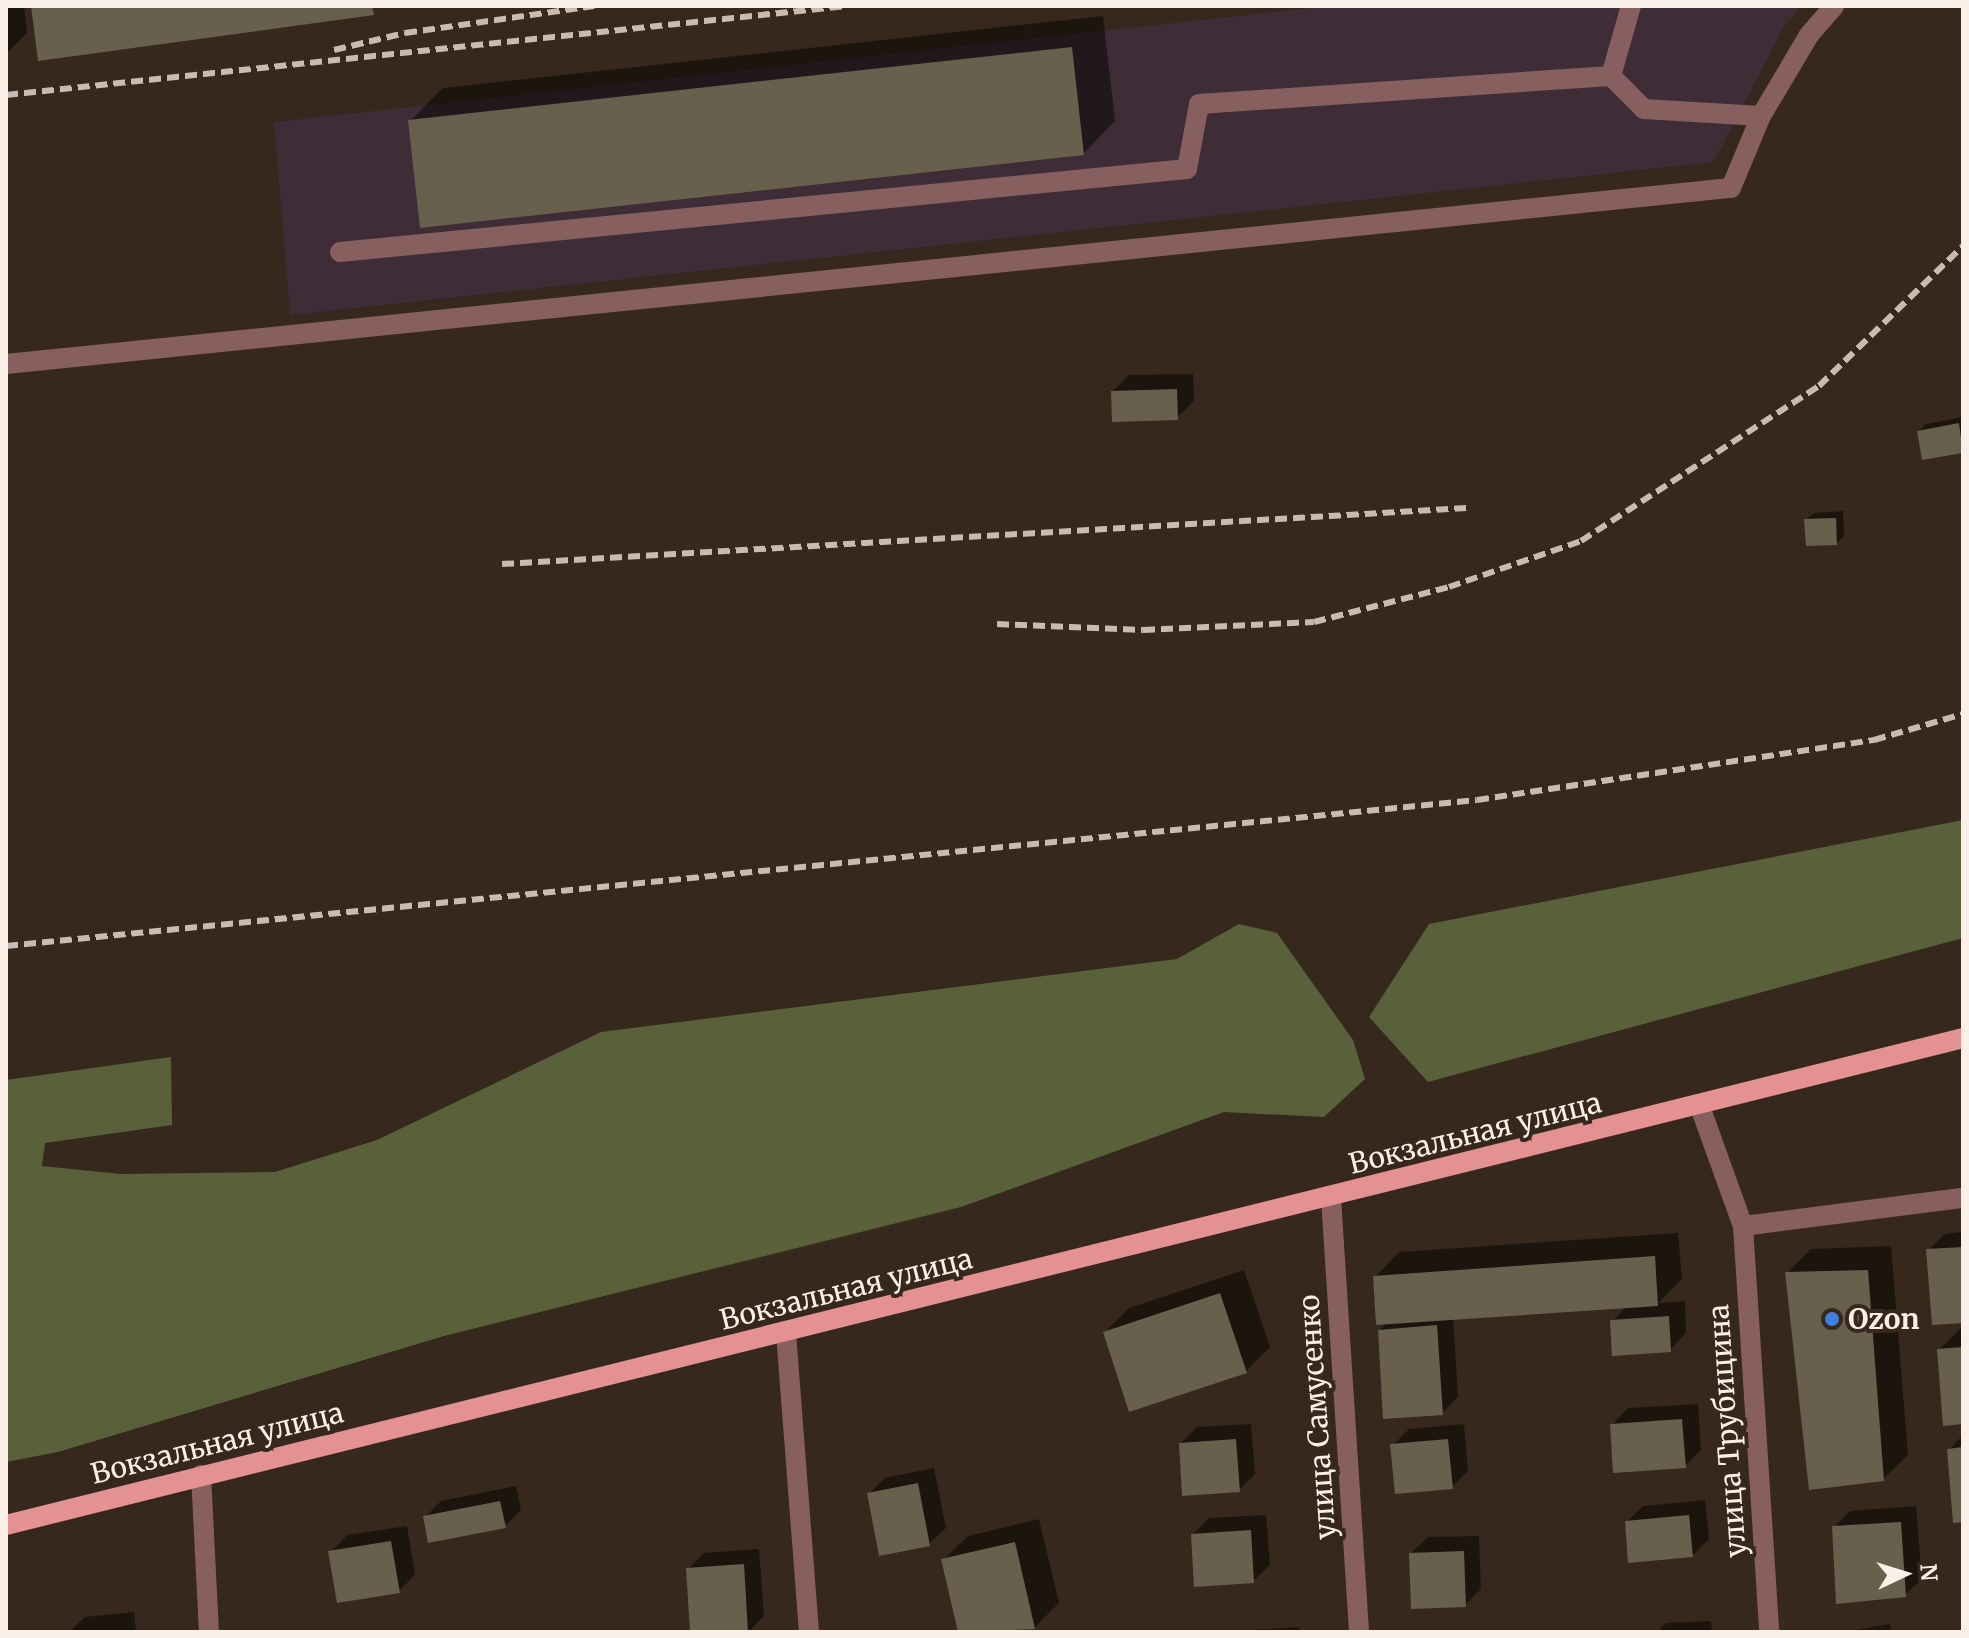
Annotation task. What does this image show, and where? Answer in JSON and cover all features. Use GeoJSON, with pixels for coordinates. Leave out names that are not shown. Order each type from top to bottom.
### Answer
{"type":"FeatureCollection","features":[{"type":"Feature","properties":{"kind":"main road","name":"Вокзальная улица"},"geometry":{"type":"LineString","coordinates":[[6,1525],[1331,1198],[1963,1038]]}},
{"type":"Feature","properties":{"kind":"street"},"geometry":{"type":"LineString","coordinates":[[1611,76],[1631,6]]}},
{"type":"Feature","properties":{"kind":"street"},"geometry":{"type":"LineString","coordinates":[[6,364],[1731,188],[1761,116],[1809,35],[1834,6]]}},
{"type":"Feature","properties":{"kind":"street"},"geometry":{"type":"LineString","coordinates":[[340,252],[1187,169],[1199,104],[1611,76],[1644,109],[1761,116]]}},
{"type":"Feature","properties":{"kind":"street"},"geometry":{"type":"LineString","coordinates":[[1699,1104],[1743,1226],[1963,1198]]}},
{"type":"Feature","properties":{"kind":"street","name":"улица Самусенко"},"geometry":{"type":"LineString","coordinates":[[1331,1198],[1359,1632]]}},
{"type":"Feature","properties":{"kind":"street","name":"улица Трубицина"},"geometry":{"type":"LineString","coordinates":[[1743,1226],[1769,1632]]}},
{"type":"Feature","properties":{"kind":"street"},"geometry":{"type":"LineString","coordinates":[[786,1333],[809,1632]]}},
{"type":"Feature","properties":{"kind":"street"},"geometry":{"type":"LineString","coordinates":[[201,1475],[209,1632]]}},
{"type":"Feature","properties":{"kind":"shaded area"},"geometry":{"type":"Polygon","coordinates":[[[1328,6],[1802,6],[1784,26],[1714,162],[290,315],[274,122],[1328,6]]]}},
{"type":"Feature","properties":{"kind":"green space"},"geometry":{"type":"Polygon","coordinates":[[[1963,820],[1963,938],[1428,1082],[1369,1017],[1429,924],[1963,820]]]}},
{"type":"Feature","properties":{"kind":"green space"},"geometry":{"type":"Polygon","coordinates":[[[1239,924],[1277,933],[1353,1040],[1365,1079],[1324,1117],[1224,1112],[961,1207],[444,1336],[58,1452],[6,1462],[6,1080],[171,1057],[172,1125],[45,1143],[42,1166],[121,1174],[275,1172],[377,1140],[601,1032],[1177,959],[1239,924]]]}},
{"type":"Feature","properties":{"kind":"building"},"geometry":{"type":"Polygon","coordinates":[[[31,6],[372,6],[374,15],[38,61],[31,6]]]}},
{"type":"Feature","properties":{"kind":"building"},"geometry":{"type":"Polygon","coordinates":[[[1072,47],[1084,155],[420,228],[408,120],[1072,47]]]}},
{"type":"Feature","properties":{"kind":"building"},"geometry":{"type":"Polygon","coordinates":[[[1177,389],[1178,420],[1112,422],[1111,391],[1177,389]]]}},
{"type":"Feature","properties":{"kind":"building"},"geometry":{"type":"Polygon","coordinates":[[[1959,423],[1963,453],[1922,460],[1917,431],[1959,423]]]}},
{"type":"Feature","properties":{"kind":"building"},"geometry":{"type":"Polygon","coordinates":[[[1836,518],[1837,545],[1806,546],[1804,519],[1836,518]]]}},
{"type":"Feature","properties":{"kind":"building"},"geometry":{"type":"Polygon","coordinates":[[[1963,1247],[1963,1323],[1932,1325],[1926,1249],[1963,1247]]]}},
{"type":"Feature","properties":{"kind":"building"},"geometry":{"type":"Polygon","coordinates":[[[1655,1256],[1658,1306],[1376,1325],[1373,1276],[1655,1256]]]}},
{"type":"Feature","properties":{"kind":"building"},"geometry":{"type":"Polygon","coordinates":[[[1868,1270],[1884,1481],[1809,1490],[1785,1272],[1868,1270]]]}},
{"type":"Feature","properties":{"kind":"building"},"geometry":{"type":"Polygon","coordinates":[[[1220,1293],[1247,1373],[1129,1412],[1103,1332],[1220,1293]]]}},
{"type":"Feature","properties":{"kind":"building"},"geometry":{"type":"Polygon","coordinates":[[[1669,1316],[1671,1352],[1612,1356],[1610,1320],[1669,1316]]]}},
{"type":"Feature","properties":{"kind":"building"},"geometry":{"type":"Polygon","coordinates":[[[1437,1325],[1443,1415],[1383,1419],[1378,1330],[1437,1325]]]}},
{"type":"Feature","properties":{"kind":"building"},"geometry":{"type":"Polygon","coordinates":[[[1963,1347],[1963,1424],[1943,1426],[1937,1349],[1963,1347]]]}},
{"type":"Feature","properties":{"kind":"building"},"geometry":{"type":"Polygon","coordinates":[[[1682,1419],[1686,1468],[1613,1473],[1610,1424],[1682,1419]]]}},
{"type":"Feature","properties":{"kind":"building"},"geometry":{"type":"Polygon","coordinates":[[[1236,1439],[1240,1492],[1182,1496],[1179,1443],[1236,1439]]]}},
{"type":"Feature","properties":{"kind":"building"},"geometry":{"type":"Polygon","coordinates":[[[1448,1439],[1453,1489],[1395,1494],[1390,1444],[1448,1439]]]}},
{"type":"Feature","properties":{"kind":"building"},"geometry":{"type":"Polygon","coordinates":[[[1963,1447],[1963,1522],[1953,1523],[1947,1449],[1963,1447]]]}},
{"type":"Feature","properties":{"kind":"building"},"geometry":{"type":"Polygon","coordinates":[[[918,1483],[930,1546],[879,1556],[867,1493],[918,1483]]]}},
{"type":"Feature","properties":{"kind":"building"},"geometry":{"type":"Polygon","coordinates":[[[500,1501],[506,1528],[428,1543],[423,1516],[500,1501]]]}},
{"type":"Feature","properties":{"kind":"building"},"geometry":{"type":"Polygon","coordinates":[[[1689,1515],[1693,1557],[1628,1563],[1625,1521],[1689,1515]]]}},
{"type":"Feature","properties":{"kind":"building"},"geometry":{"type":"Polygon","coordinates":[[[1901,1522],[1906,1597],[1836,1604],[1832,1526],[1901,1522]]]}},
{"type":"Feature","properties":{"kind":"building"},"geometry":{"type":"Polygon","coordinates":[[[1251,1530],[1254,1583],[1194,1587],[1191,1534],[1251,1530]]]}},
{"type":"Feature","properties":{"kind":"building"},"geometry":{"type":"Polygon","coordinates":[[[391,1541],[400,1593],[337,1603],[328,1551],[391,1541]]]}},
{"type":"Feature","properties":{"kind":"building"},"geometry":{"type":"Polygon","coordinates":[[[1015,1542],[1035,1629],[958,1632],[941,1559],[1015,1542]]]}},
{"type":"Feature","properties":{"kind":"building"},"geometry":{"type":"Polygon","coordinates":[[[1464,1551],[1466,1607],[1411,1609],[1409,1553],[1464,1551]]]}},
{"type":"Feature","properties":{"kind":"building"},"geometry":{"type":"Polygon","coordinates":[[[744,1564],[748,1632],[690,1632],[686,1568],[744,1564]]]}},
{"type":"Feature","properties":{"kind":"railway"},"geometry":{"type":"LineString","coordinates":[[334,50],[405,33],[594,6]]}},
{"type":"Feature","properties":{"kind":"railway"},"geometry":{"type":"LineString","coordinates":[[6,95],[846,6]]}},
{"type":"Feature","properties":{"kind":"railway"},"geometry":{"type":"LineString","coordinates":[[997,624],[1143,630],[1314,622],[1449,587],[1581,541],[1819,386],[1963,246]]}},
{"type":"Feature","properties":{"kind":"railway"},"geometry":{"type":"LineString","coordinates":[[502,564],[1466,508]]}},
{"type":"Feature","properties":{"kind":"railway"},"geometry":{"type":"LineString","coordinates":[[6,946],[1477,800],[1874,740],[1963,714]]}},
{"type":"Feature","properties":{"kind":"place","name":"Ozon"},"geometry":{"type":"Point","coordinates":[1832,1319]}}]}
